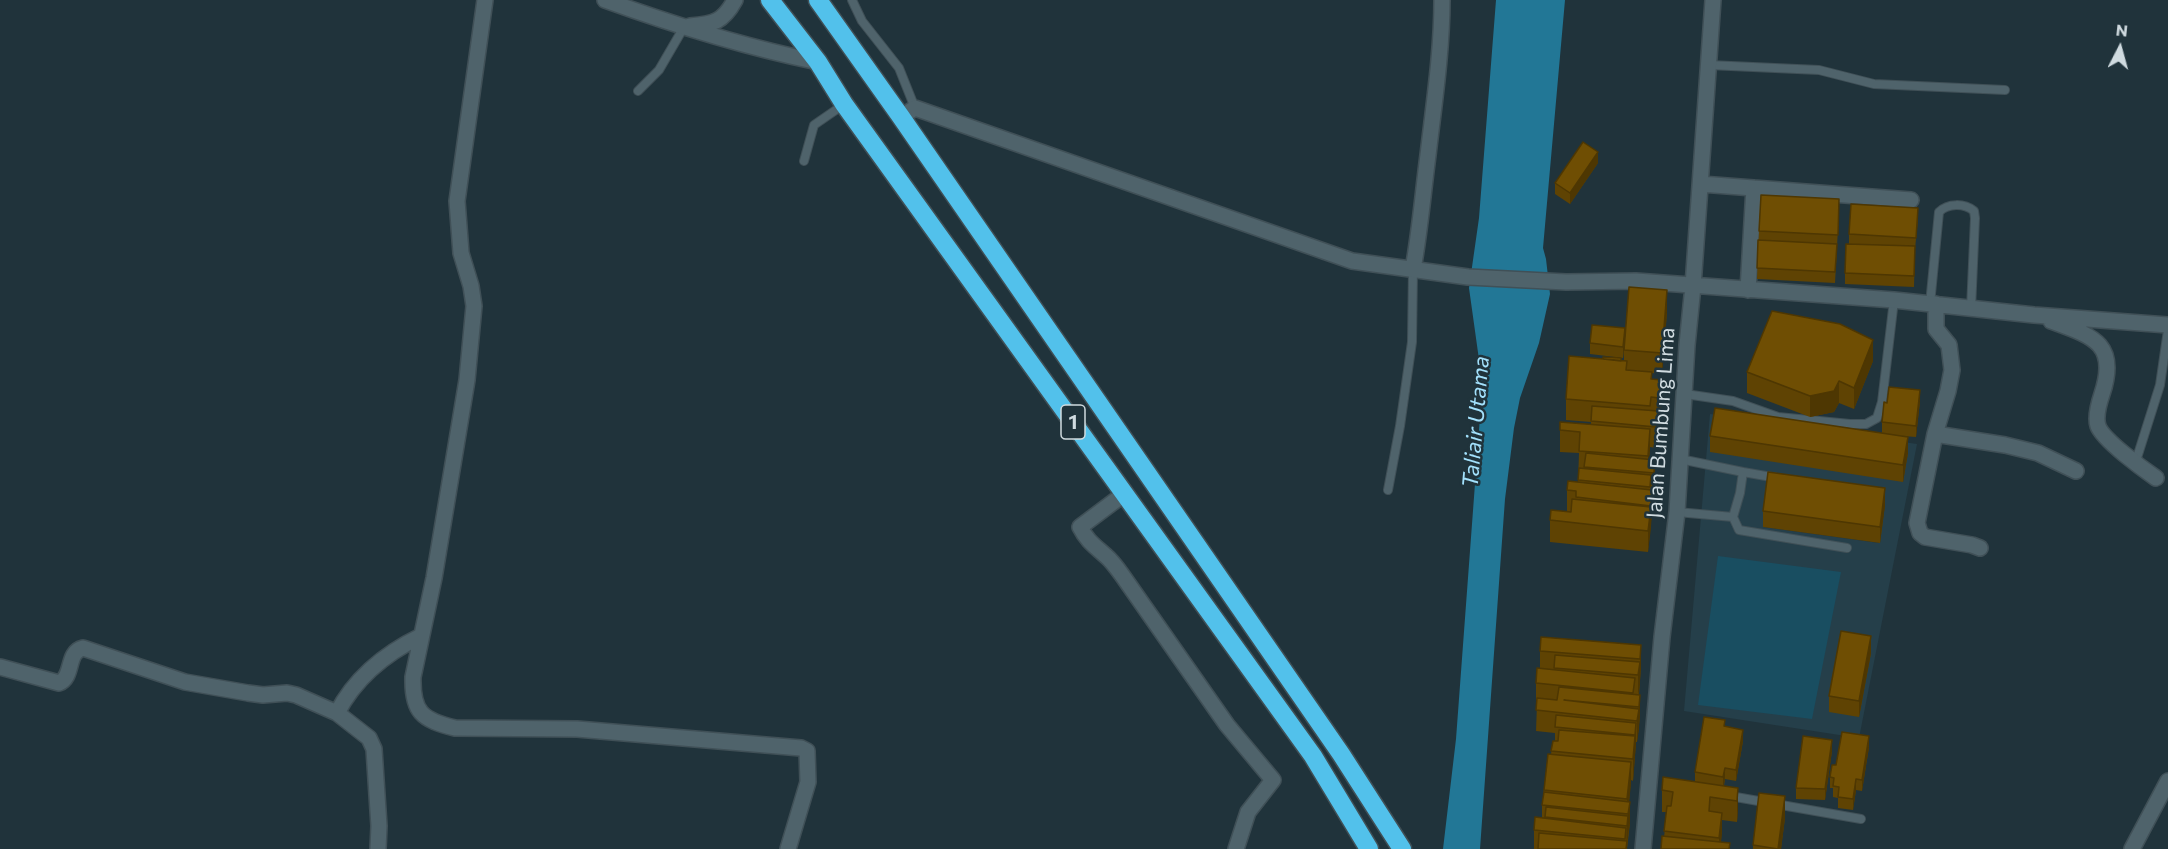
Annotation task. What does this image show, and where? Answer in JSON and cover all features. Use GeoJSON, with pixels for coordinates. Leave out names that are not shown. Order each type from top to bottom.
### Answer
{"type":"FeatureCollection","features":[{"type":"Feature","properties":{"kind":"highway","name":"1"},"geometry":{"type":"LineString","coordinates":[[770,0],[818,62],[844,104],[1118,499],[1313,756],[1369,849]]}},
{"type":"Feature","properties":{"kind":"highway","name":"1"},"geometry":{"type":"LineString","coordinates":[[818,0],[908,112],[1341,754],[1402,849]]}},
{"type":"Feature","properties":{"kind":"street"},"geometry":{"type":"LineString","coordinates":[[605,0],[684,27],[772,53],[818,62]]}},
{"type":"Feature","properties":{"kind":"street"},"geometry":{"type":"LineString","coordinates":[[684,27],[710,24],[724,18],[735,0]]}},
{"type":"Feature","properties":{"kind":"street"},"geometry":{"type":"LineString","coordinates":[[1413,269],[1421,228],[1434,111],[1442,0]]}},
{"type":"Feature","properties":{"kind":"street","name":"Jalan Bumbung Lima"},"geometry":{"type":"LineString","coordinates":[[1643,849],[1654,787],[1662,637],[1677,512],[1713,0]]}},
{"type":"Feature","properties":{"kind":"street"},"geometry":{"type":"LineString","coordinates":[[483,11],[457,201],[461,253],[471,286],[474,306],[467,380],[434,578],[413,677],[412,694],[417,708],[423,717],[437,724],[455,728],[577,729],[801,748],[807,751],[808,782],[788,849]]}},
{"type":"Feature","properties":{"kind":"street"},"geometry":{"type":"LineString","coordinates":[[908,112],[1352,261],[1468,277],[1566,282],[1636,281],[1894,300],[2034,315],[2168,325]]}},
{"type":"Feature","properties":{"kind":"street"},"geometry":{"type":"LineString","coordinates":[[1701,184],[1911,200]]}},
{"type":"Feature","properties":{"kind":"street"},"geometry":{"type":"LineString","coordinates":[[1748,290],[1754,188]]}},
{"type":"Feature","properties":{"kind":"street"},"geometry":{"type":"LineString","coordinates":[[1933,304],[1936,329],[1949,345],[1952,370],[1935,434],[1917,524],[1920,534],[1934,540],[1949,540],[1980,548]]}},
{"type":"Feature","properties":{"kind":"street"},"geometry":{"type":"LineString","coordinates":[[2034,315],[2091,337],[2103,348],[2106,360],[2106,381],[2099,401],[2098,426],[2105,436],[2136,464],[2156,478]]}},
{"type":"Feature","properties":{"kind":"street"},"geometry":{"type":"LineString","coordinates":[[1935,434],[2005,445],[2038,453],[2076,471]]}},
{"type":"Feature","properties":{"kind":"street"},"geometry":{"type":"LineString","coordinates":[[1118,499],[1080,527],[1085,537],[1092,546],[1108,557],[1122,574],[1227,725],[1273,780],[1248,812],[1236,849]]}},
{"type":"Feature","properties":{"kind":"street"},"geometry":{"type":"LineString","coordinates":[[337,713],[350,692],[366,673],[401,646],[421,636]]}},
{"type":"Feature","properties":{"kind":"street"},"geometry":{"type":"LineString","coordinates":[[0,667],[59,682],[66,678],[78,649],[83,648],[184,682],[263,695],[287,693],[323,705],[369,738],[374,749],[379,826],[378,849]]}},
{"type":"Feature","properties":{"kind":"street"},"geometry":{"type":"LineString","coordinates":[[2132,849],[2168,781]]}},
{"type":"Feature","properties":{"kind":"lane"},"geometry":{"type":"LineString","coordinates":[[852,0],[862,21],[899,68],[908,112]]}},
{"type":"Feature","properties":{"kind":"lane"},"geometry":{"type":"LineString","coordinates":[[638,91],[659,70],[684,27]]}},
{"type":"Feature","properties":{"kind":"lane"},"geometry":{"type":"LineString","coordinates":[[1709,64],[1819,70],[1874,84],[2005,90]]}},
{"type":"Feature","properties":{"kind":"lane"},"geometry":{"type":"LineString","coordinates":[[804,161],[814,125],[844,104]]}},
{"type":"Feature","properties":{"kind":"lane"},"geometry":{"type":"LineString","coordinates":[[1933,304],[1939,212],[1950,205],[1970,207],[1974,211],[1975,218],[1971,309]]}},
{"type":"Feature","properties":{"kind":"lane"},"geometry":{"type":"LineString","coordinates":[[1388,490],[1412,342],[1413,269]]}},
{"type":"Feature","properties":{"kind":"lane"},"geometry":{"type":"LineString","coordinates":[[1685,394],[1733,401],[1778,417],[1866,424],[1877,418],[1882,402],[1894,300]]}},
{"type":"Feature","properties":{"kind":"lane"},"geometry":{"type":"LineString","coordinates":[[2136,464],[2160,385],[2168,330]]}},
{"type":"Feature","properties":{"kind":"lane"},"geometry":{"type":"LineString","coordinates":[[1680,459],[1787,479]]}},
{"type":"Feature","properties":{"kind":"lane"},"geometry":{"type":"LineString","coordinates":[[1743,472],[1733,517],[1739,530],[1847,548]]}},
{"type":"Feature","properties":{"kind":"lane"},"geometry":{"type":"LineString","coordinates":[[1677,512],[1733,517]]}},
{"type":"Feature","properties":{"kind":"lane"},"geometry":{"type":"LineString","coordinates":[[1723,795],[1861,819]]}},
{"type":"Feature","properties":{"kind":"shaded area"},"geometry":{"type":"Polygon","coordinates":[[[1496,0],[1565,0],[1543,248],[1550,294],[1539,343],[1520,398],[1505,499],[1480,849],[1443,849],[1456,739],[1481,403],[1481,374],[1469,288],[1479,218],[1496,0]]]}},
{"type":"Feature","properties":{"kind":"shaded area"},"geometry":{"type":"Polygon","coordinates":[[[1710,414],[1917,444],[1859,738],[1684,711],[1710,414]],[[1885,505],[1763,527],[1879,543],[1885,505]]]}},
{"type":"Feature","properties":{"kind":"shaded area"},"geometry":{"type":"Polygon","coordinates":[[[1718,556],[1841,572],[1812,719],[1698,705],[1718,556]]]}},
{"type":"Feature","properties":{"kind":"building"},"geometry":{"type":"Polygon","coordinates":[[[1583,142],[1598,152],[1570,193],[1555,183],[1583,142]]]}},
{"type":"Feature","properties":{"kind":"building"},"geometry":{"type":"Polygon","coordinates":[[[1761,195],[1839,199],[1838,235],[1759,231],[1761,195]]]}},
{"type":"Feature","properties":{"kind":"building"},"geometry":{"type":"Polygon","coordinates":[[[1851,204],[1918,208],[1916,238],[1849,234],[1851,204]]]}},
{"type":"Feature","properties":{"kind":"building"},"geometry":{"type":"Polygon","coordinates":[[[1758,240],[1837,244],[1835,272],[1757,268],[1758,240]]]}},
{"type":"Feature","properties":{"kind":"building"},"geometry":{"type":"Polygon","coordinates":[[[1846,244],[1915,246],[1914,276],[1845,273],[1846,244]]]}},
{"type":"Feature","properties":{"kind":"building"},"geometry":{"type":"Polygon","coordinates":[[[1629,287],[1667,290],[1662,353],[1624,350],[1629,287]]]}},
{"type":"Feature","properties":{"kind":"building"},"geometry":{"type":"Polygon","coordinates":[[[1772,311],[1840,324],[1873,340],[1854,388],[1839,381],[1834,391],[1810,396],[1747,372],[1772,311]]]}},
{"type":"Feature","properties":{"kind":"building"},"geometry":{"type":"Polygon","coordinates":[[[1592,325],[1625,328],[1623,347],[1590,343],[1592,325]]]}},
{"type":"Feature","properties":{"kind":"building"},"geometry":{"type":"Polygon","coordinates":[[[1569,356],[1627,361],[1626,370],[1652,372],[1651,379],[1662,380],[1660,398],[1651,397],[1650,406],[1566,399],[1569,356]]]}},
{"type":"Feature","properties":{"kind":"building"},"geometry":{"type":"Polygon","coordinates":[[[1603,357],[1621,358],[1621,361],[1603,359],[1603,357]]]}},
{"type":"Feature","properties":{"kind":"building"},"geometry":{"type":"Polygon","coordinates":[[[1889,387],[1920,390],[1916,426],[1882,422],[1884,402],[1887,403],[1889,387]]]}},
{"type":"Feature","properties":{"kind":"building"},"geometry":{"type":"Polygon","coordinates":[[[1592,406],[1658,411],[1656,427],[1591,421],[1592,406]]]}},
{"type":"Feature","properties":{"kind":"building"},"geometry":{"type":"Polygon","coordinates":[[[1715,408],[1908,437],[1903,465],[1710,436],[1715,408]]]}},
{"type":"Feature","properties":{"kind":"building"},"geometry":{"type":"Polygon","coordinates":[[[1560,422],[1650,429],[1648,456],[1579,451],[1580,432],[1560,430],[1560,422]]]}},
{"type":"Feature","properties":{"kind":"building"},"geometry":{"type":"Polygon","coordinates":[[[1586,453],[1655,460],[1654,473],[1584,467],[1586,453]]]}},
{"type":"Feature","properties":{"kind":"building"},"geometry":{"type":"Polygon","coordinates":[[[1579,468],[1651,475],[1650,487],[1578,480],[1579,468]]]}},
{"type":"Feature","properties":{"kind":"building"},"geometry":{"type":"Polygon","coordinates":[[[1768,472],[1885,488],[1880,527],[1763,511],[1768,472]]]}},
{"type":"Feature","properties":{"kind":"building"},"geometry":{"type":"Polygon","coordinates":[[[1568,481],[1652,490],[1651,506],[1576,497],[1576,491],[1567,490],[1568,481]]]}},
{"type":"Feature","properties":{"kind":"building"},"geometry":{"type":"Polygon","coordinates":[[[1572,499],[1651,507],[1648,531],[1550,520],[1551,510],[1571,512],[1572,499]]]}},
{"type":"Feature","properties":{"kind":"building"},"geometry":{"type":"Polygon","coordinates":[[[1841,631],[1871,636],[1859,701],[1829,696],[1841,631]]]}},
{"type":"Feature","properties":{"kind":"building"},"geometry":{"type":"Polygon","coordinates":[[[1541,637],[1641,645],[1640,659],[1540,651],[1541,637]]]}},
{"type":"Feature","properties":{"kind":"building"},"geometry":{"type":"Polygon","coordinates":[[[1555,655],[1640,662],[1638,675],[1554,668],[1555,655]]]}},
{"type":"Feature","properties":{"kind":"building"},"geometry":{"type":"Polygon","coordinates":[[[1537,668],[1635,678],[1633,693],[1536,683],[1537,668]]]}},
{"type":"Feature","properties":{"kind":"building"},"geometry":{"type":"Polygon","coordinates":[[[1559,687],[1640,695],[1639,707],[1564,700],[1639,709],[1637,721],[1536,710],[1537,698],[1557,700],[1559,687]]]}},
{"type":"Feature","properties":{"kind":"building"},"geometry":{"type":"Polygon","coordinates":[[[1556,715],[1636,723],[1635,735],[1555,727],[1556,715]]]}},
{"type":"Feature","properties":{"kind":"building"},"geometry":{"type":"Polygon","coordinates":[[[1704,717],[1725,720],[1724,726],[1743,730],[1736,770],[1725,768],[1723,777],[1695,772],[1704,717]]]}},
{"type":"Feature","properties":{"kind":"building"},"geometry":{"type":"Polygon","coordinates":[[[1559,730],[1635,736],[1633,759],[1551,751],[1553,741],[1558,741],[1559,730]]]}},
{"type":"Feature","properties":{"kind":"building"},"geometry":{"type":"Polygon","coordinates":[[[1842,732],[1869,736],[1862,780],[1856,779],[1853,799],[1838,797],[1839,787],[1833,786],[1834,778],[1830,777],[1832,765],[1836,765],[1842,732]]]}},
{"type":"Feature","properties":{"kind":"building"},"geometry":{"type":"Polygon","coordinates":[[[1803,736],[1832,740],[1825,789],[1796,788],[1803,736]]]}},
{"type":"Feature","properties":{"kind":"building"},"geometry":{"type":"Polygon","coordinates":[[[1548,754],[1631,762],[1627,799],[1544,790],[1548,754]]]}},
{"type":"Feature","properties":{"kind":"building"},"geometry":{"type":"Polygon","coordinates":[[[1663,777],[1738,788],[1737,801],[1710,797],[1709,811],[1722,813],[1719,838],[1664,831],[1667,806],[1671,806],[1673,792],[1662,790],[1663,777]]]}},
{"type":"Feature","properties":{"kind":"building"},"geometry":{"type":"Polygon","coordinates":[[[1544,792],[1630,802],[1628,814],[1542,805],[1544,792]]]}},
{"type":"Feature","properties":{"kind":"building"},"geometry":{"type":"Polygon","coordinates":[[[1759,793],[1785,796],[1778,849],[1753,845],[1759,793]]]}},
{"type":"Feature","properties":{"kind":"building"},"geometry":{"type":"Polygon","coordinates":[[[1546,807],[1628,816],[1627,826],[1545,817],[1546,807]]]}},
{"type":"Feature","properties":{"kind":"building"},"geometry":{"type":"Polygon","coordinates":[[[1535,817],[1626,828],[1625,839],[1534,830],[1535,817]]]}},
{"type":"Feature","properties":{"kind":"building"},"geometry":{"type":"Polygon","coordinates":[[[1539,833],[1627,841],[1626,849],[1538,849],[1539,833]]]}},
{"type":"Feature","properties":{"kind":"building"},"geometry":{"type":"Polygon","coordinates":[[[1662,836],[1730,843],[1729,849],[1661,849],[1662,836]]]}},
{"type":"Feature","properties":{"kind":"water label","name":"Taliair Utama"},"geometry":{"type":"Point","coordinates":[1476,422]}}]}
